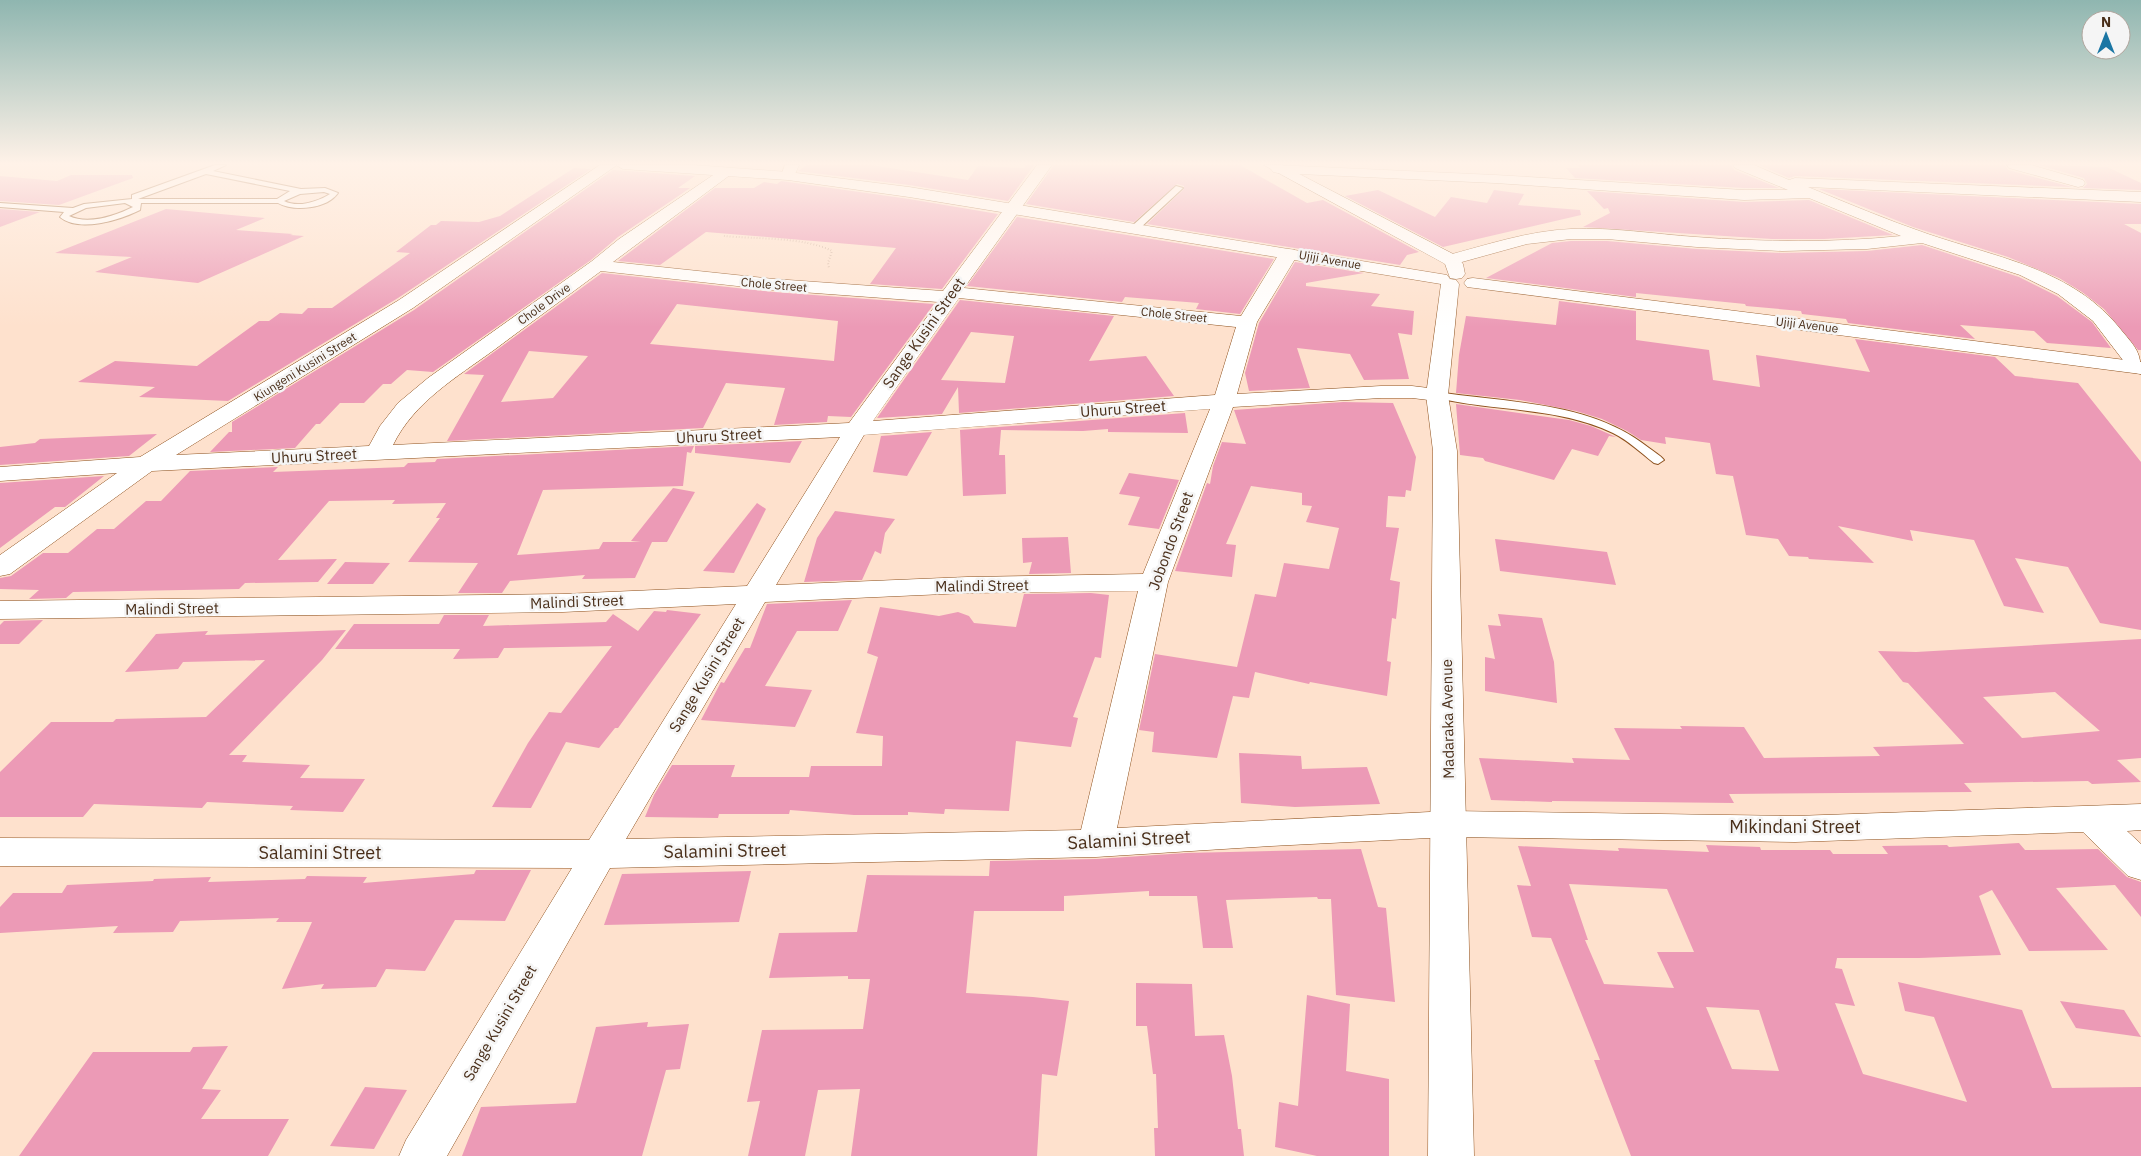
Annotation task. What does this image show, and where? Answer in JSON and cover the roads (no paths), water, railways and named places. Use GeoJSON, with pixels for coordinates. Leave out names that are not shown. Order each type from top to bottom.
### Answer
{"type":"FeatureCollection","features":[{"type":"Feature","properties":{"kind":"street","name":"Kiungeni Kusini Street"},"geometry":{"type":"LineString","coordinates":[[0,568],[146,464],[406,304],[531,219]]}},
{"type":"Feature","properties":{"kind":"street","name":"Chole Drive"},"geometry":{"type":"LineString","coordinates":[[377,453],[392,426],[406,408],[475,354],[660,219]]}},
{"type":"Feature","properties":{"kind":"street","name":"Sange Kusini Street"},"geometry":{"type":"LineString","coordinates":[[422,1156],[599,854],[856,429],[951,294],[1008,219]]}},
{"type":"Feature","properties":{"kind":"street","name":"Ujiji Avenue"},"geometry":{"type":"LineString","coordinates":[[1078,219],[1290,254],[2140,368]]}},
{"type":"Feature","properties":{"kind":"street"},"geometry":{"type":"LineString","coordinates":[[1360,219],[1454,276],[1514,242],[1563,234],[1582,233],[1697,242],[1798,246],[1868,245],[1923,238]]}},
{"type":"Feature","properties":{"kind":"street"},"geometry":{"type":"LineString","coordinates":[[1873,219],[1923,238],[2015,266],[2058,286],[2083,302],[2105,321],[2140,368]]}},
{"type":"Feature","properties":{"kind":"street","name":"Jobondo Street"},"geometry":{"type":"LineString","coordinates":[[1096,843],[1154,582],[1224,401],[1247,322],[1283,261],[1290,254]]}},
{"type":"Feature","properties":{"kind":"street","name":"Chole Street"},"geometry":{"type":"LineString","coordinates":[[598,265],[728,281],[860,292],[951,294],[1247,322]]}},
{"type":"Feature","properties":{"kind":"street","name":"Madaraka Avenue"},"geometry":{"type":"LineString","coordinates":[[1451,1156],[1445,451],[1437,395],[1454,276]]}},
{"type":"Feature","properties":{"kind":"street","name":"Uhuru Street"},"geometry":{"type":"LineString","coordinates":[[0,474],[146,464],[856,429],[1224,401],[1382,392],[1412,392],[1437,395]]}},
{"type":"Feature","properties":{"kind":"street","name":"Malindi Street"},"geometry":{"type":"LineString","coordinates":[[0,610],[563,603],[967,586],[1154,582]]}},
{"type":"Feature","properties":{"kind":"street","name":"Mikindani Street"},"geometry":{"type":"LineString","coordinates":[[1449,824],[1795,829],[2141,817]]}},
{"type":"Feature","properties":{"kind":"street"},"geometry":{"type":"LineString","coordinates":[[2093,820],[2141,866]]}},
{"type":"Feature","properties":{"kind":"street","name":"Salamini Street"},"geometry":{"type":"LineString","coordinates":[[0,852],[599,854],[1096,843],[1271,832],[1449,824]]}},
{"type":"Feature","properties":{"kind":"lane"},"geometry":{"type":"LineString","coordinates":[[71,219],[78,221],[105,219]]}},
{"type":"Feature","properties":{"kind":"lane"},"geometry":{"type":"LineString","coordinates":[[1135,228],[1145,219]]}},
{"type":"Feature","properties":{"kind":"lane"},"geometry":{"type":"LineString","coordinates":[[1437,395],[1573,416],[1601,423],[1620,432],[1658,460]]}}]}
